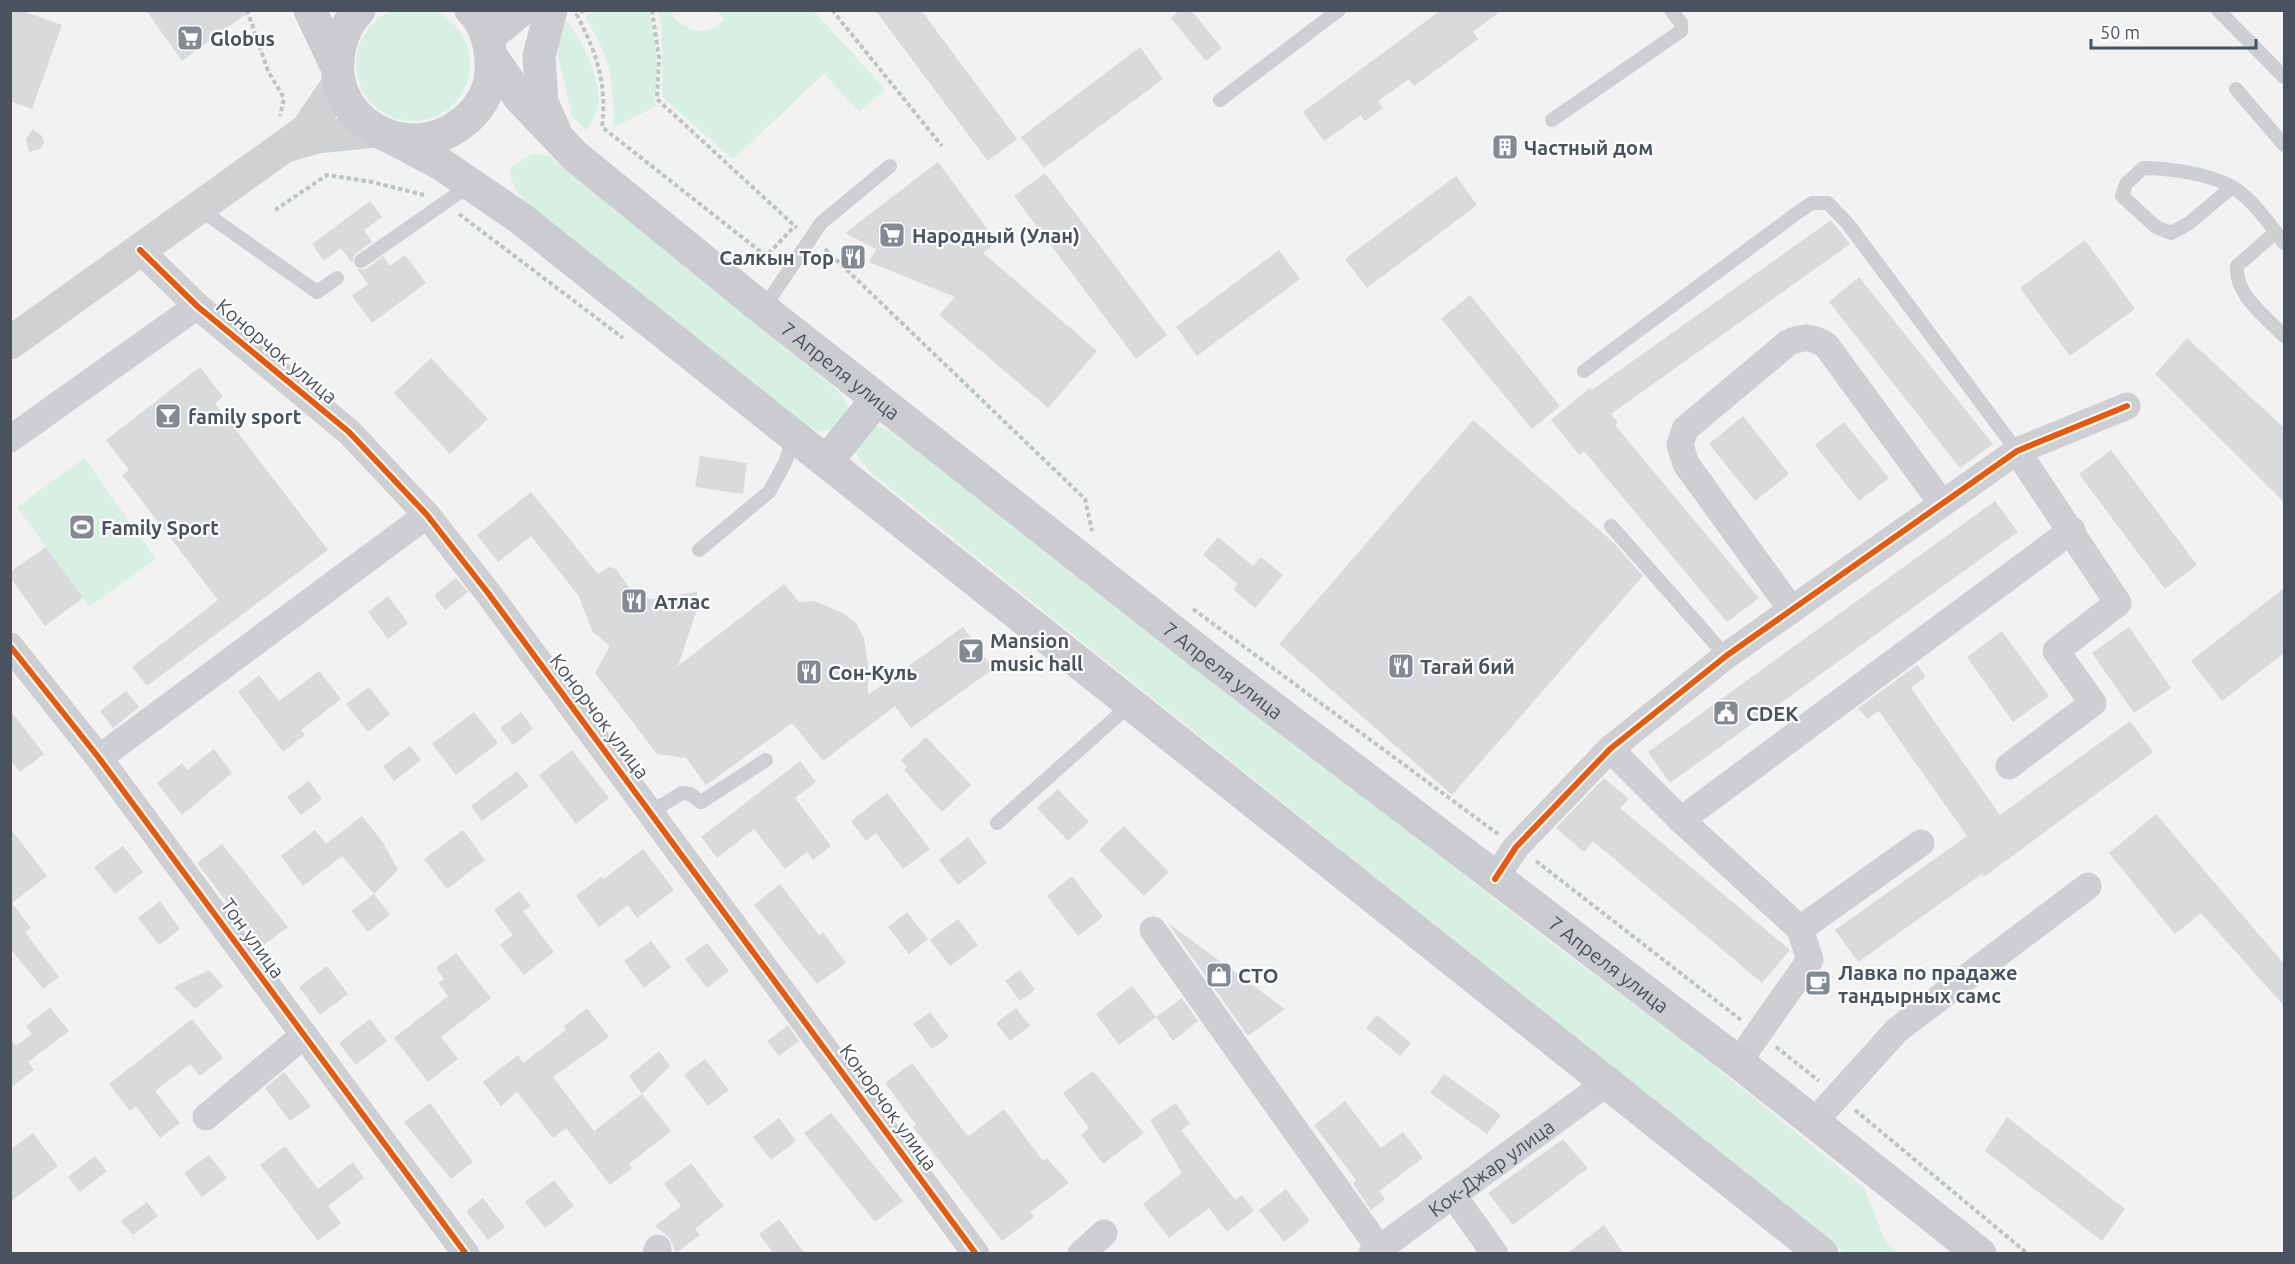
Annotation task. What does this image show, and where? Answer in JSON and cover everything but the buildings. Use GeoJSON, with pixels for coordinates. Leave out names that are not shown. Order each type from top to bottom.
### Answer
{"type":"FeatureCollection","features":[{"type":"Feature","properties":{"kind":"main road"},"geometry":{"type":"LineString","coordinates":[[310,10],[356,114],[382,134],[441,164],[520,218],[1822,1254]]}},
{"type":"Feature","properties":{"kind":"main road"},"geometry":{"type":"LineString","coordinates":[[10,343],[198,208],[277,135],[307,130],[337,75],[343,34],[359,10]]}},
{"type":"Feature","properties":{"kind":"main road"},"geometry":{"type":"LineString","coordinates":[[277,135],[317,137],[382,134],[420,140],[452,131],[470,118],[483,100],[491,79],[483,35],[521,10]]}},
{"type":"Feature","properties":{"kind":"main road"},"geometry":{"type":"LineString","coordinates":[[551,10],[539,56],[542,103],[558,139]]}},
{"type":"Feature","properties":{"kind":"main road","name":"7 Апреля улица"},"geometry":{"type":"LineString","coordinates":[[483,35],[519,97],[558,139],[764,309],[1495,879],[1738,1062],[1980,1254]]}},
{"type":"Feature","properties":{"kind":"main road"},"geometry":{"type":"LineString","coordinates":[[827,461],[877,399]]}},
{"type":"Feature","properties":{"kind":"street","name":"Конорчок улица"},"geometry":{"type":"LineString","coordinates":[[140,250],[197,306],[349,432],[427,515],[651,812],[976,1254]]}},
{"type":"Feature","properties":{"kind":"street"},"geometry":{"type":"LineString","coordinates":[[10,439],[197,306]]}},
{"type":"Feature","properties":{"kind":"street"},"geometry":{"type":"LineString","coordinates":[[1791,609],[1686,464],[1680,445],[1685,429],[1788,343],[1802,337],[1818,340],[1826,345],[1941,502]]}},
{"type":"Feature","properties":{"kind":"street"},"geometry":{"type":"LineString","coordinates":[[1495,879],[1516,847],[1611,749],[1726,656],[1941,502],[2017,451],[2127,406]]}},
{"type":"Feature","properties":{"kind":"street"},"geometry":{"type":"LineString","coordinates":[[2009,766],[2093,703],[2056,651],[2118,603],[2072,530],[2017,451]]}},
{"type":"Feature","properties":{"kind":"street"},"geometry":{"type":"LineString","coordinates":[[99,758],[427,515]]}},
{"type":"Feature","properties":{"kind":"street"},"geometry":{"type":"LineString","coordinates":[[1681,820],[2072,530]]}},
{"type":"Feature","properties":{"kind":"street","name":"Тон улица"},"geometry":{"type":"LineString","coordinates":[[10,646],[99,758],[466,1254]]}},
{"type":"Feature","properties":{"kind":"street"},"geometry":{"type":"LineString","coordinates":[[1611,749],[1681,820],[1800,929],[1810,960],[1738,1062]]}},
{"type":"Feature","properties":{"kind":"street"},"geometry":{"type":"LineString","coordinates":[[1800,929],[1921,843]]}},
{"type":"Feature","properties":{"kind":"street"},"geometry":{"type":"LineString","coordinates":[[1814,1122],[1897,1030],[2088,886]]}},
{"type":"Feature","properties":{"kind":"street"},"geometry":{"type":"LineString","coordinates":[[1153,930],[1376,1251]]}},
{"type":"Feature","properties":{"kind":"street"},"geometry":{"type":"LineString","coordinates":[[206,1117],[304,1035]]}},
{"type":"Feature","properties":{"kind":"street","name":"Кок-Джар улица"},"geometry":{"type":"LineString","coordinates":[[1376,1251],[1608,1082]]}},
{"type":"Feature","properties":{"kind":"street"},"geometry":{"type":"LineString","coordinates":[[1453,1195],[1495,1254]]}},
{"type":"Feature","properties":{"kind":"street"},"geometry":{"type":"LineString","coordinates":[[1081,1254],[1104,1233]]}},
{"type":"Feature","properties":{"kind":"lane"},"geometry":{"type":"LineString","coordinates":[[1220,100],[1339,10]]}},
{"type":"Feature","properties":{"kind":"lane"},"geometry":{"type":"LineString","coordinates":[[1552,120],[1681,31],[1681,24],[1671,10]]}},
{"type":"Feature","properties":{"kind":"lane"},"geometry":{"type":"LineString","coordinates":[[2218,10],[2284,77]]}},
{"type":"Feature","properties":{"kind":"lane"},"geometry":{"type":"LineString","coordinates":[[2236,89],[2284,145]]}},
{"type":"Feature","properties":{"kind":"lane"},"geometry":{"type":"LineString","coordinates":[[764,309],[821,223],[890,166]]}},
{"type":"Feature","properties":{"kind":"lane"},"geometry":{"type":"LineString","coordinates":[[2232,187],[2188,224],[2171,233],[2156,227],[2122,196],[2126,184],[2143,168],[2174,168],[2232,187],[2251,202],[2280,237],[2237,266],[2236,276],[2244,293],[2284,336]]}},
{"type":"Feature","properties":{"kind":"lane"},"geometry":{"type":"LineString","coordinates":[[361,261],[472,184]]}},
{"type":"Feature","properties":{"kind":"lane"},"geometry":{"type":"LineString","coordinates":[[1584,371],[1780,225],[1812,203],[1828,203],[1848,224],[2017,451]]}},
{"type":"Feature","properties":{"kind":"lane"},"geometry":{"type":"LineString","coordinates":[[198,208],[317,292],[337,278]]}},
{"type":"Feature","properties":{"kind":"lane"},"geometry":{"type":"LineString","coordinates":[[699,550],[770,492],[785,463],[794,434]]}},
{"type":"Feature","properties":{"kind":"lane"},"geometry":{"type":"LineString","coordinates":[[1611,526],[1726,656]]}},
{"type":"Feature","properties":{"kind":"lane"},"geometry":{"type":"LineString","coordinates":[[997,823],[1132,703]]}},
{"type":"Feature","properties":{"kind":"lane"},"geometry":{"type":"LineString","coordinates":[[651,812],[682,793],[690,794],[701,802],[766,760]]}},
{"type":"Feature","properties":{"kind":"path"},"geometry":{"type":"LineString","coordinates":[[247,10],[268,71],[284,98],[277,135]]}},
{"type":"Feature","properties":{"kind":"path"},"geometry":{"type":"LineString","coordinates":[[584,10],[577,15],[601,69],[604,110],[602,127],[766,256],[795,226]]}},
{"type":"Feature","properties":{"kind":"path"},"geometry":{"type":"LineString","coordinates":[[652,10],[659,57],[657,99],[795,226],[834,256],[1085,499],[1092,532],[1099,538]]}},
{"type":"Feature","properties":{"kind":"path"},"geometry":{"type":"LineString","coordinates":[[832,10],[942,146]]}},
{"type":"Feature","properties":{"kind":"path"},"geometry":{"type":"LineString","coordinates":[[275,210],[327,175],[372,182],[439,199],[499,242]]}},
{"type":"Feature","properties":{"kind":"path"},"geometry":{"type":"LineString","coordinates":[[1185,603],[1516,847],[1758,1033],[2028,1254]]}},
{"type":"Feature","properties":{"kind":"green space"},"geometry":{"type":"Polygon","coordinates":[[[413,7],[435,11],[454,23],[466,42],[470,64],[466,86],[454,105],[435,117],[413,121],[391,117],[372,105],[360,86],[356,64],[360,42],[372,23],[391,11],[413,7]]]}},
{"type":"Feature","properties":{"kind":"green space"},"geometry":{"type":"Polygon","coordinates":[[[595,10],[649,11],[654,35],[657,70],[655,107],[614,127],[609,69],[594,32],[585,17],[595,10]]]}},
{"type":"Feature","properties":{"kind":"green space"},"geometry":{"type":"Polygon","coordinates":[[[658,11],[670,11],[681,24],[703,31],[717,26],[724,19],[716,11],[814,11],[885,89],[859,112],[824,74],[733,159],[662,97],[662,26],[658,11]]]}},
{"type":"Feature","properties":{"kind":"green space"},"geometry":{"type":"Polygon","coordinates":[[[561,16],[582,44],[597,82],[599,105],[587,131],[572,116],[558,56],[561,16]]]}},
{"type":"Feature","properties":{"kind":"green space"},"geometry":{"type":"Polygon","coordinates":[[[532,153],[549,156],[836,389],[847,403],[848,416],[837,427],[821,432],[805,425],[532,208],[520,196],[512,183],[511,167],[532,153]]]}},
{"type":"Feature","properties":{"kind":"green space"},"geometry":{"type":"Polygon","coordinates":[[[875,426],[891,431],[1553,944],[1689,1045],[1864,1188],[1886,1243],[1899,1253],[1845,1253],[870,472],[854,451],[875,426]]]}},
{"type":"Feature","properties":{"kind":"green space","name":"Family Sport"},"geometry":{"type":"Polygon","coordinates":[[[84,458],[156,559],[89,607],[17,507],[84,458]]]}},
{"type":"Feature","properties":{"kind":"cycle path"},"geometry":{"type":"LineString","coordinates":[[140,250],[197,306],[349,432],[427,515],[488,593],[976,1254]]}},
{"type":"Feature","properties":{"kind":"cycle path"},"geometry":{"type":"LineString","coordinates":[[1495,879],[1516,847],[1610,749],[1726,656],[2017,451],[2127,406]]}},
{"type":"Feature","properties":{"kind":"cycle path"},"geometry":{"type":"LineString","coordinates":[[10,646],[99,758],[466,1254]]}},
{"type":"Feature","properties":{"kind":"place","name":"Globus"},"geometry":{"type":"Point","coordinates":[190,38]}},
{"type":"Feature","properties":{"kind":"place","name":"Частный дом"},"geometry":{"type":"Point","coordinates":[1505,147]}},
{"type":"Feature","properties":{"kind":"place","name":"Народный (Улан)"},"geometry":{"type":"Point","coordinates":[892,235]}},
{"type":"Feature","properties":{"kind":"place","name":"Салкын Тор"},"geometry":{"type":"Point","coordinates":[853,257]}},
{"type":"Feature","properties":{"kind":"place","name":"family sport"},"geometry":{"type":"Point","coordinates":[168,416]}},
{"type":"Feature","properties":{"kind":"place","name":"Family Sport"},"geometry":{"type":"Point","coordinates":[82,527]}},
{"type":"Feature","properties":{"kind":"place","name":"Атлас"},"geometry":{"type":"Point","coordinates":[634,601]}},
{"type":"Feature","properties":{"kind":"place","name":"Mansion music hall"},"geometry":{"type":"Point","coordinates":[971,651]}},
{"type":"Feature","properties":{"kind":"place","name":"Тагай бий"},"geometry":{"type":"Point","coordinates":[1401,666]}},
{"type":"Feature","properties":{"kind":"place","name":"Сон-Куль"},"geometry":{"type":"Point","coordinates":[809,672]}},
{"type":"Feature","properties":{"kind":"place","name":"CDEK"},"geometry":{"type":"Point","coordinates":[1726,713]}},
{"type":"Feature","properties":{"kind":"place","name":"СТО"},"geometry":{"type":"Point","coordinates":[1219,975]}},
{"type":"Feature","properties":{"kind":"place","name":"Лавка по прадаже тандырных самс"},"geometry":{"type":"Point","coordinates":[1818,983]}}]}
